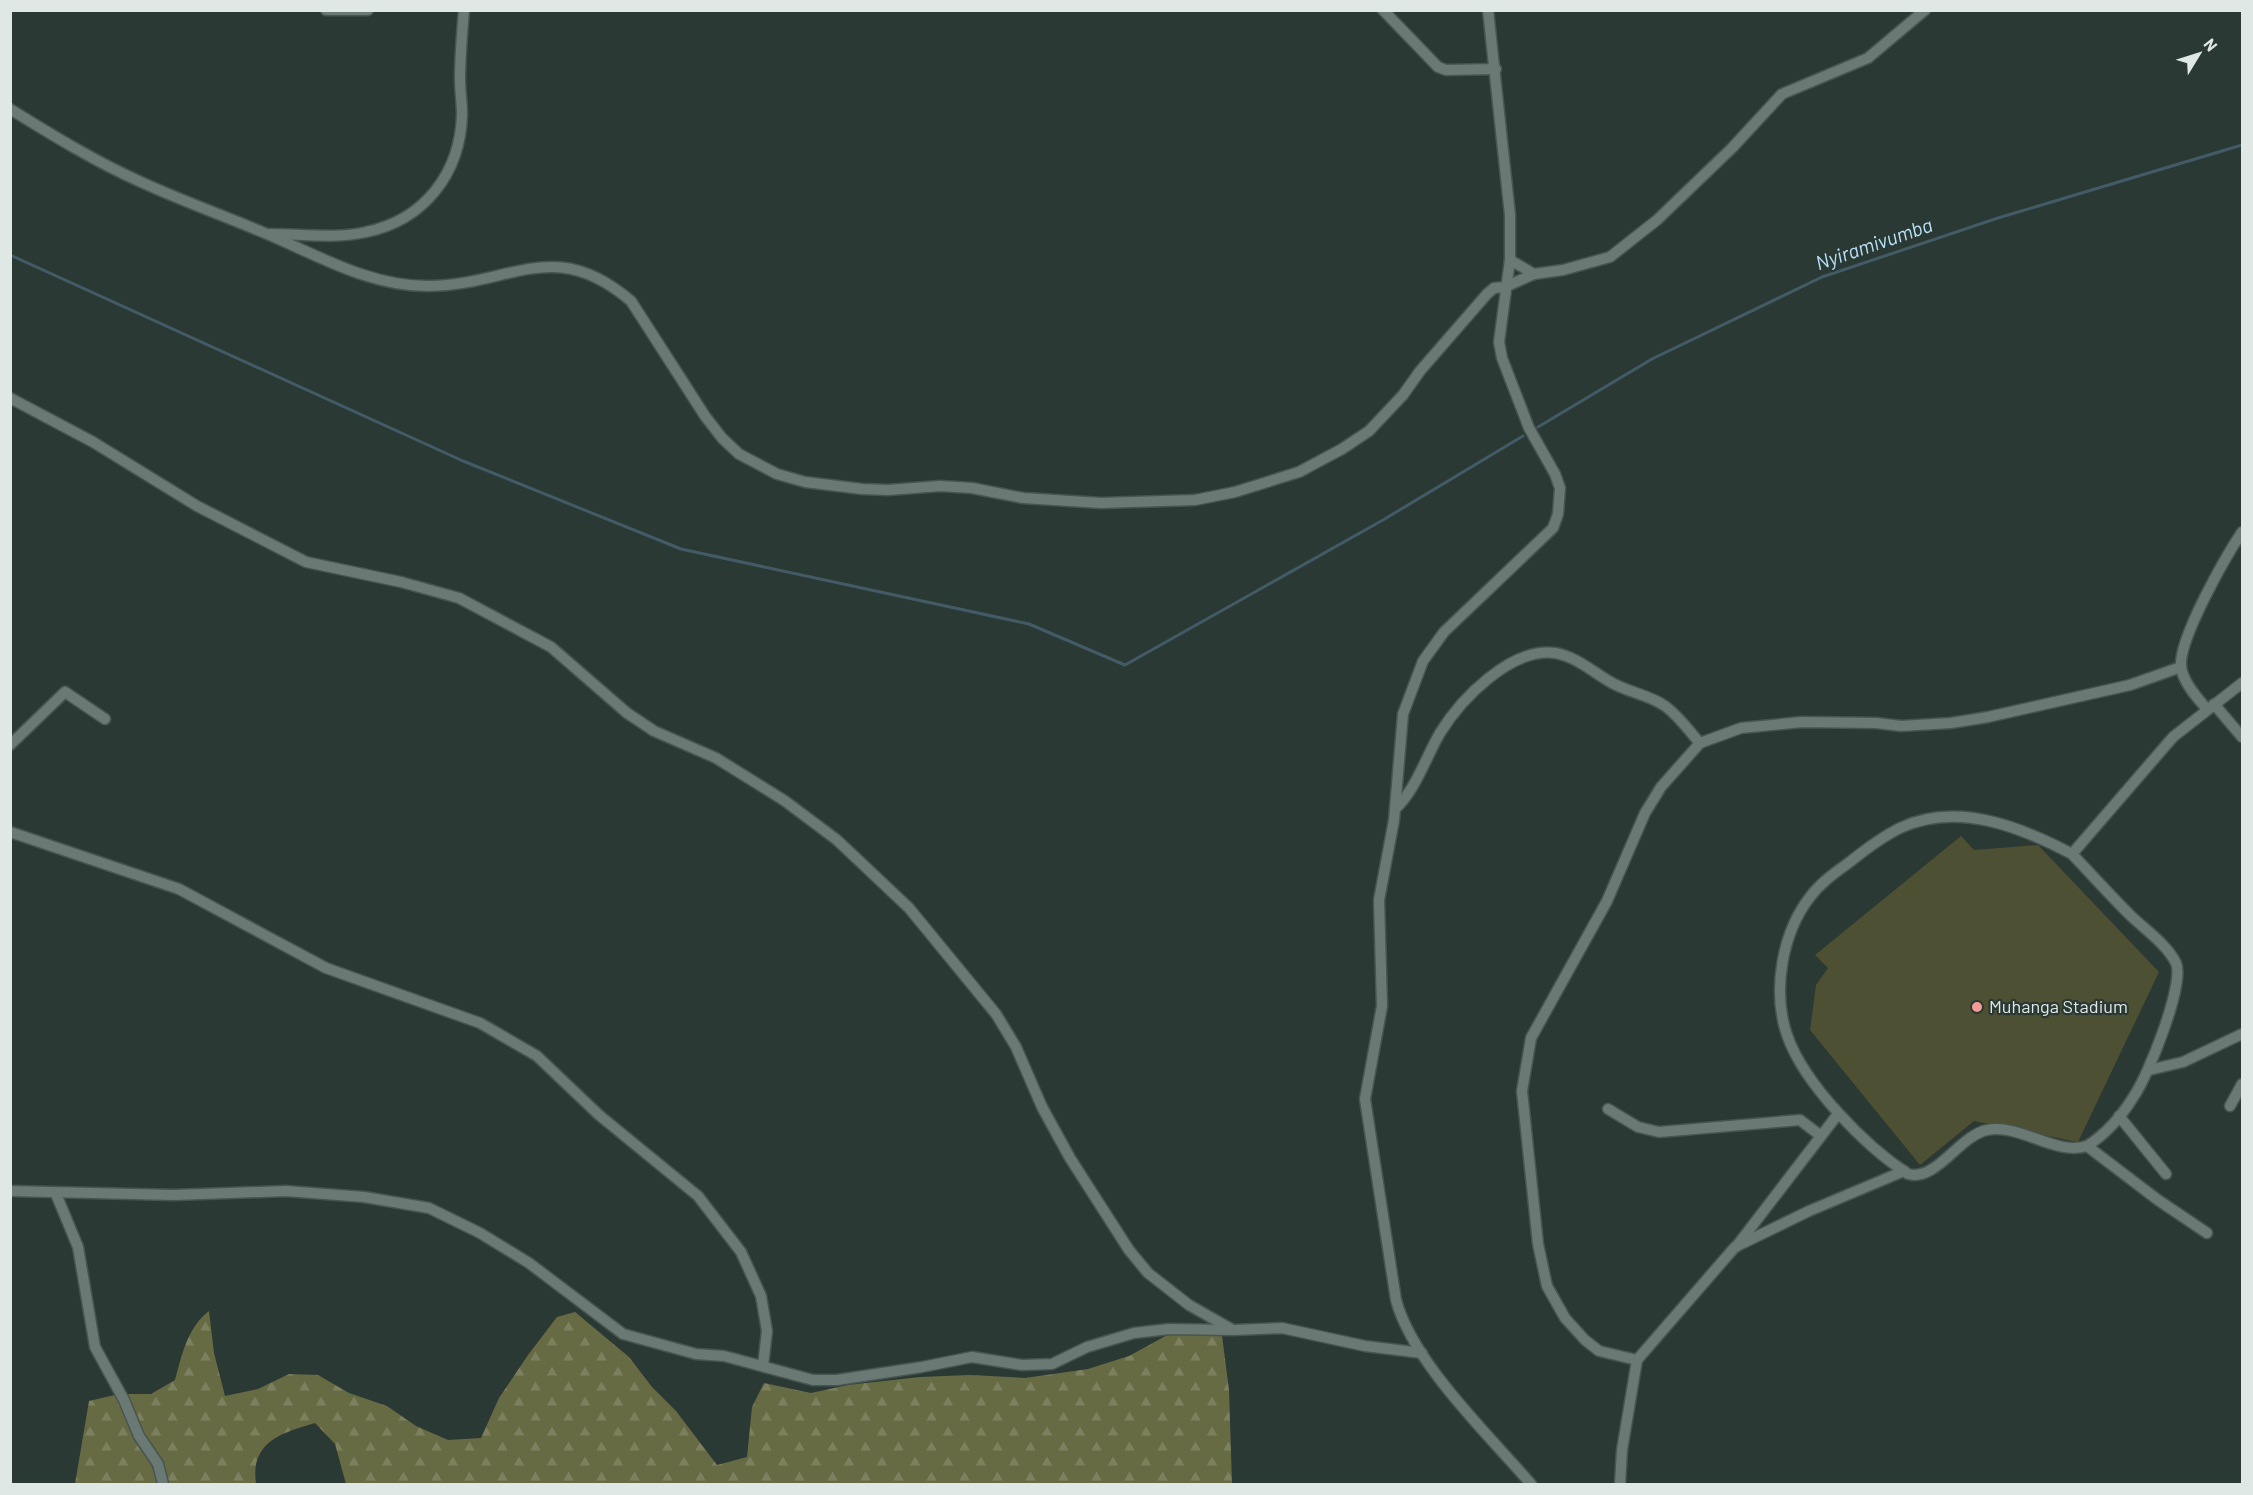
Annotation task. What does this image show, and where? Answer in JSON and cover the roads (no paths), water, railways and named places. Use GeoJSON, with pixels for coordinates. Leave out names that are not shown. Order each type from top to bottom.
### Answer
{"type":"FeatureCollection","features":[{"type":"Feature","properties":{"kind":"street"},"geometry":{"type":"LineString","coordinates":[[326,10],[368,10]]}},
{"type":"Feature","properties":{"kind":"street"},"geometry":{"type":"LineString","coordinates":[[267,234],[365,233],[388,226],[408,215],[436,193],[447,176],[458,147],[462,115],[460,49],[464,10]]}},
{"type":"Feature","properties":{"kind":"street"},"geometry":{"type":"LineString","coordinates":[[1383,10],[1437,67],[1496,69]]}},
{"type":"Feature","properties":{"kind":"street"},"geometry":{"type":"LineString","coordinates":[[1488,10],[1510,215],[1510,260],[1499,326],[1502,358],[1528,428],[1555,474],[1560,488],[1558,514],[1553,528],[1456,619],[1423,661],[1403,714],[1396,808],[1381,884],[1382,1006],[1365,1099],[1396,1300],[1404,1325],[1431,1367],[1531,1485]]}},
{"type":"Feature","properties":{"kind":"street"},"geometry":{"type":"LineString","coordinates":[[10,109],[96,160],[139,181],[374,279],[429,286],[462,283],[541,266],[558,265],[585,273],[619,291],[631,301],[722,438],[739,454],[777,474],[814,483],[862,489],[953,487],[1023,498],[1101,503],[1151,503],[1217,496],[1276,481],[1317,463],[1369,431],[1494,288],[1505,288],[1534,274],[1563,270],[1610,257],[1657,220],[1732,148],[1782,94],[1868,58],[1925,10]]}},
{"type":"Feature","properties":{"kind":"street"},"geometry":{"type":"LineString","coordinates":[[1510,260],[1534,274]]}},
{"type":"Feature","properties":{"kind":"street"},"geometry":{"type":"LineString","coordinates":[[10,399],[93,442],[197,506],[306,562],[459,598],[530,635],[569,660],[627,714],[654,731],[737,770],[811,819],[872,871],[909,908],[996,1014],[1007,1030],[1042,1107],[1070,1158],[1129,1250],[1148,1273],[1189,1305],[1233,1330]]}},
{"type":"Feature","properties":{"kind":"street"},"geometry":{"type":"LineString","coordinates":[[2242,532],[2203,603],[2184,652],[2181,667],[2190,686],[2242,736]]}},
{"type":"Feature","properties":{"kind":"street"},"geometry":{"type":"LineString","coordinates":[[1396,808],[1405,797],[1441,732],[1474,692],[1504,668],[1530,654],[1541,652],[1567,656],[1618,687],[1665,706],[1700,743]]}},
{"type":"Feature","properties":{"kind":"street"},"geometry":{"type":"LineString","coordinates":[[1637,1360],[1599,1351],[1585,1340],[1565,1318],[1544,1278],[1522,1098],[1522,1079],[1538,1022],[1607,901],[1645,813],[1661,787],[1700,743],[1724,733],[1756,726],[1802,722],[1924,726],[1988,717],[2149,680],[2181,667]]}},
{"type":"Feature","properties":{"kind":"street"},"geometry":{"type":"LineString","coordinates":[[2072,854],[2163,748],[2242,683]]}},
{"type":"Feature","properties":{"kind":"street"},"geometry":{"type":"LineString","coordinates":[[10,745],[65,692],[105,719]]}},
{"type":"Feature","properties":{"kind":"street"},"geometry":{"type":"LineString","coordinates":[[2088,1146],[2119,1116],[2133,1098],[2149,1070],[2178,974],[2177,966],[2154,937],[2072,854],[2034,834],[2008,826],[1965,817],[1939,816],[1902,827],[1881,838],[1830,877],[1810,896],[1790,932],[1781,974],[1782,1012],[1787,1035],[1800,1061],[1838,1114],[1904,1171],[1920,1176],[1965,1142],[1989,1130],[2002,1129],[2065,1146],[2088,1146],[2158,1200],[2207,1233]]}},
{"type":"Feature","properties":{"kind":"street"},"geometry":{"type":"LineString","coordinates":[[10,832],[179,889],[326,968],[471,1020],[510,1038],[537,1056],[599,1115],[698,1196],[741,1252],[761,1296],[767,1332],[763,1366]]}},
{"type":"Feature","properties":{"kind":"street"},"geometry":{"type":"LineString","coordinates":[[2149,1070],[2183,1062],[2242,1034]]}},
{"type":"Feature","properties":{"kind":"street"},"geometry":{"type":"LineString","coordinates":[[2230,1106],[2242,1083]]}},
{"type":"Feature","properties":{"kind":"street"},"geometry":{"type":"LineString","coordinates":[[1608,1109],[1638,1127],[1659,1132],[1800,1120],[1821,1136]]}},
{"type":"Feature","properties":{"kind":"street"},"geometry":{"type":"LineString","coordinates":[[1620,1485],[1622,1450],[1637,1360],[1735,1247],[1838,1114]]}},
{"type":"Feature","properties":{"kind":"street"},"geometry":{"type":"LineString","coordinates":[[2119,1116],[2166,1174]]}},
{"type":"Feature","properties":{"kind":"street"},"geometry":{"type":"LineString","coordinates":[[1735,1247],[1809,1210],[1904,1171]]}},
{"type":"Feature","properties":{"kind":"street"},"geometry":{"type":"LineString","coordinates":[[10,1191],[56,1194],[174,1195],[286,1191],[364,1197],[429,1208],[480,1233],[529,1263],[623,1334],[696,1354],[724,1356],[813,1380],[837,1380],[972,1357],[1022,1365],[1052,1364],[1087,1347],[1134,1333],[1169,1329],[1282,1328],[1365,1346],[1422,1353]]}},
{"type":"Feature","properties":{"kind":"street"},"geometry":{"type":"LineString","coordinates":[[56,1194],[78,1247],[95,1347],[121,1393],[139,1436],[158,1464],[163,1485]]}},
{"type":"Feature","properties":{"kind":"waterway","name":"Nyiramivumba"},"geometry":{"type":"LineString","coordinates":[[1538,427],[1652,359],[1822,277],[1998,218],[2242,145]]}},
{"type":"Feature","properties":{"kind":"waterway"},"geometry":{"type":"LineString","coordinates":[[10,255],[463,461],[681,549],[1029,624],[1125,665],[1383,520],[1523,436]]}},
{"type":"Feature","properties":{"kind":"place","name":"Muhanga Stadium"},"geometry":{"type":"Point","coordinates":[1977,1007]}}]}
